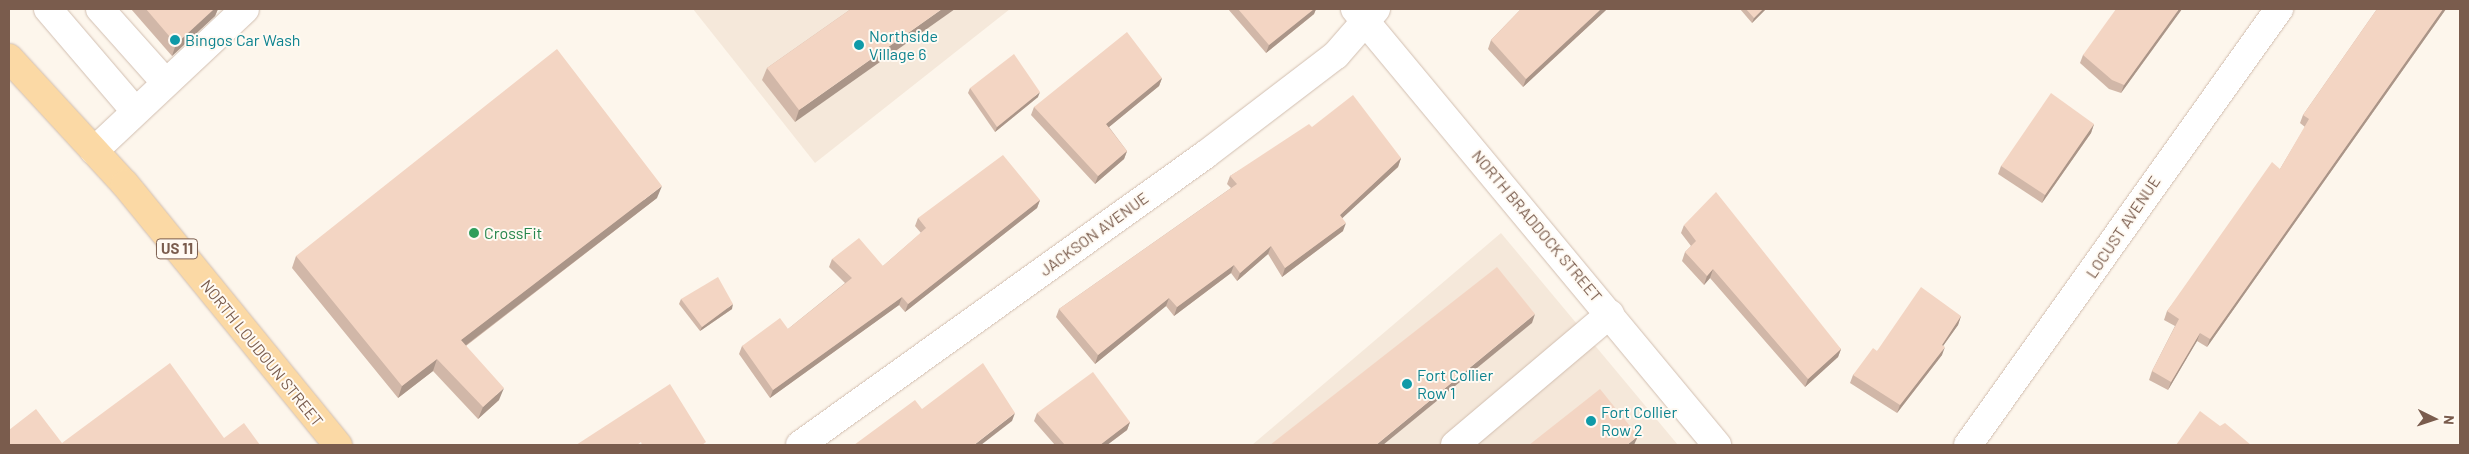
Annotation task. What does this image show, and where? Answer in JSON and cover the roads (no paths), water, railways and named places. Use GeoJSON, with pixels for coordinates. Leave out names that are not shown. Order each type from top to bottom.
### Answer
{"type":"FeatureCollection","features":[{"type":"Feature","properties":{"kind":"main road","name":"NORTH LOUDOUN STREET"},"geometry":{"type":"LineString","coordinates":[[9,58],[94,151],[338,445]]}},
{"type":"Feature","properties":{"kind":"street"},"geometry":{"type":"LineString","coordinates":[[48,9],[135,111]]}},
{"type":"Feature","properties":{"kind":"street"},"geometry":{"type":"LineString","coordinates":[[100,9],[135,31],[166,83]]}},
{"type":"Feature","properties":{"kind":"street"},"geometry":{"type":"LineString","coordinates":[[94,151],[246,9]]}},
{"type":"Feature","properties":{"kind":"street","name":"LOCUST AVENUE"},"geometry":{"type":"LineString","coordinates":[[1968,445],[2279,9]]}},
{"type":"Feature","properties":{"kind":"street","name":"NORTH BRADDOCK STREET"},"geometry":{"type":"LineString","coordinates":[[1366,13],[1717,445]]}},
{"type":"Feature","properties":{"kind":"street","name":"JACKSON AVENUE"},"geometry":{"type":"LineString","coordinates":[[800,445],[1205,155],[1336,55],[1366,13]]}},
{"type":"Feature","properties":{"kind":"street"},"geometry":{"type":"LineString","coordinates":[[1455,445],[1610,314]]}},
{"type":"Feature","properties":{"kind":"place","name":"Bingos Car Wash"},"geometry":{"type":"Point","coordinates":[175,40]}},
{"type":"Feature","properties":{"kind":"place","name":"Northside Village 6"},"geometry":{"type":"Point","coordinates":[859,45]}},
{"type":"Feature","properties":{"kind":"place","name":"CrossFit"},"geometry":{"type":"Point","coordinates":[474,233]}},
{"type":"Feature","properties":{"kind":"place","name":"Fort Collier Row 1"},"geometry":{"type":"Point","coordinates":[1407,384]}},
{"type":"Feature","properties":{"kind":"place","name":"Fort Collier Row 2"},"geometry":{"type":"Point","coordinates":[1591,421]}}]}
